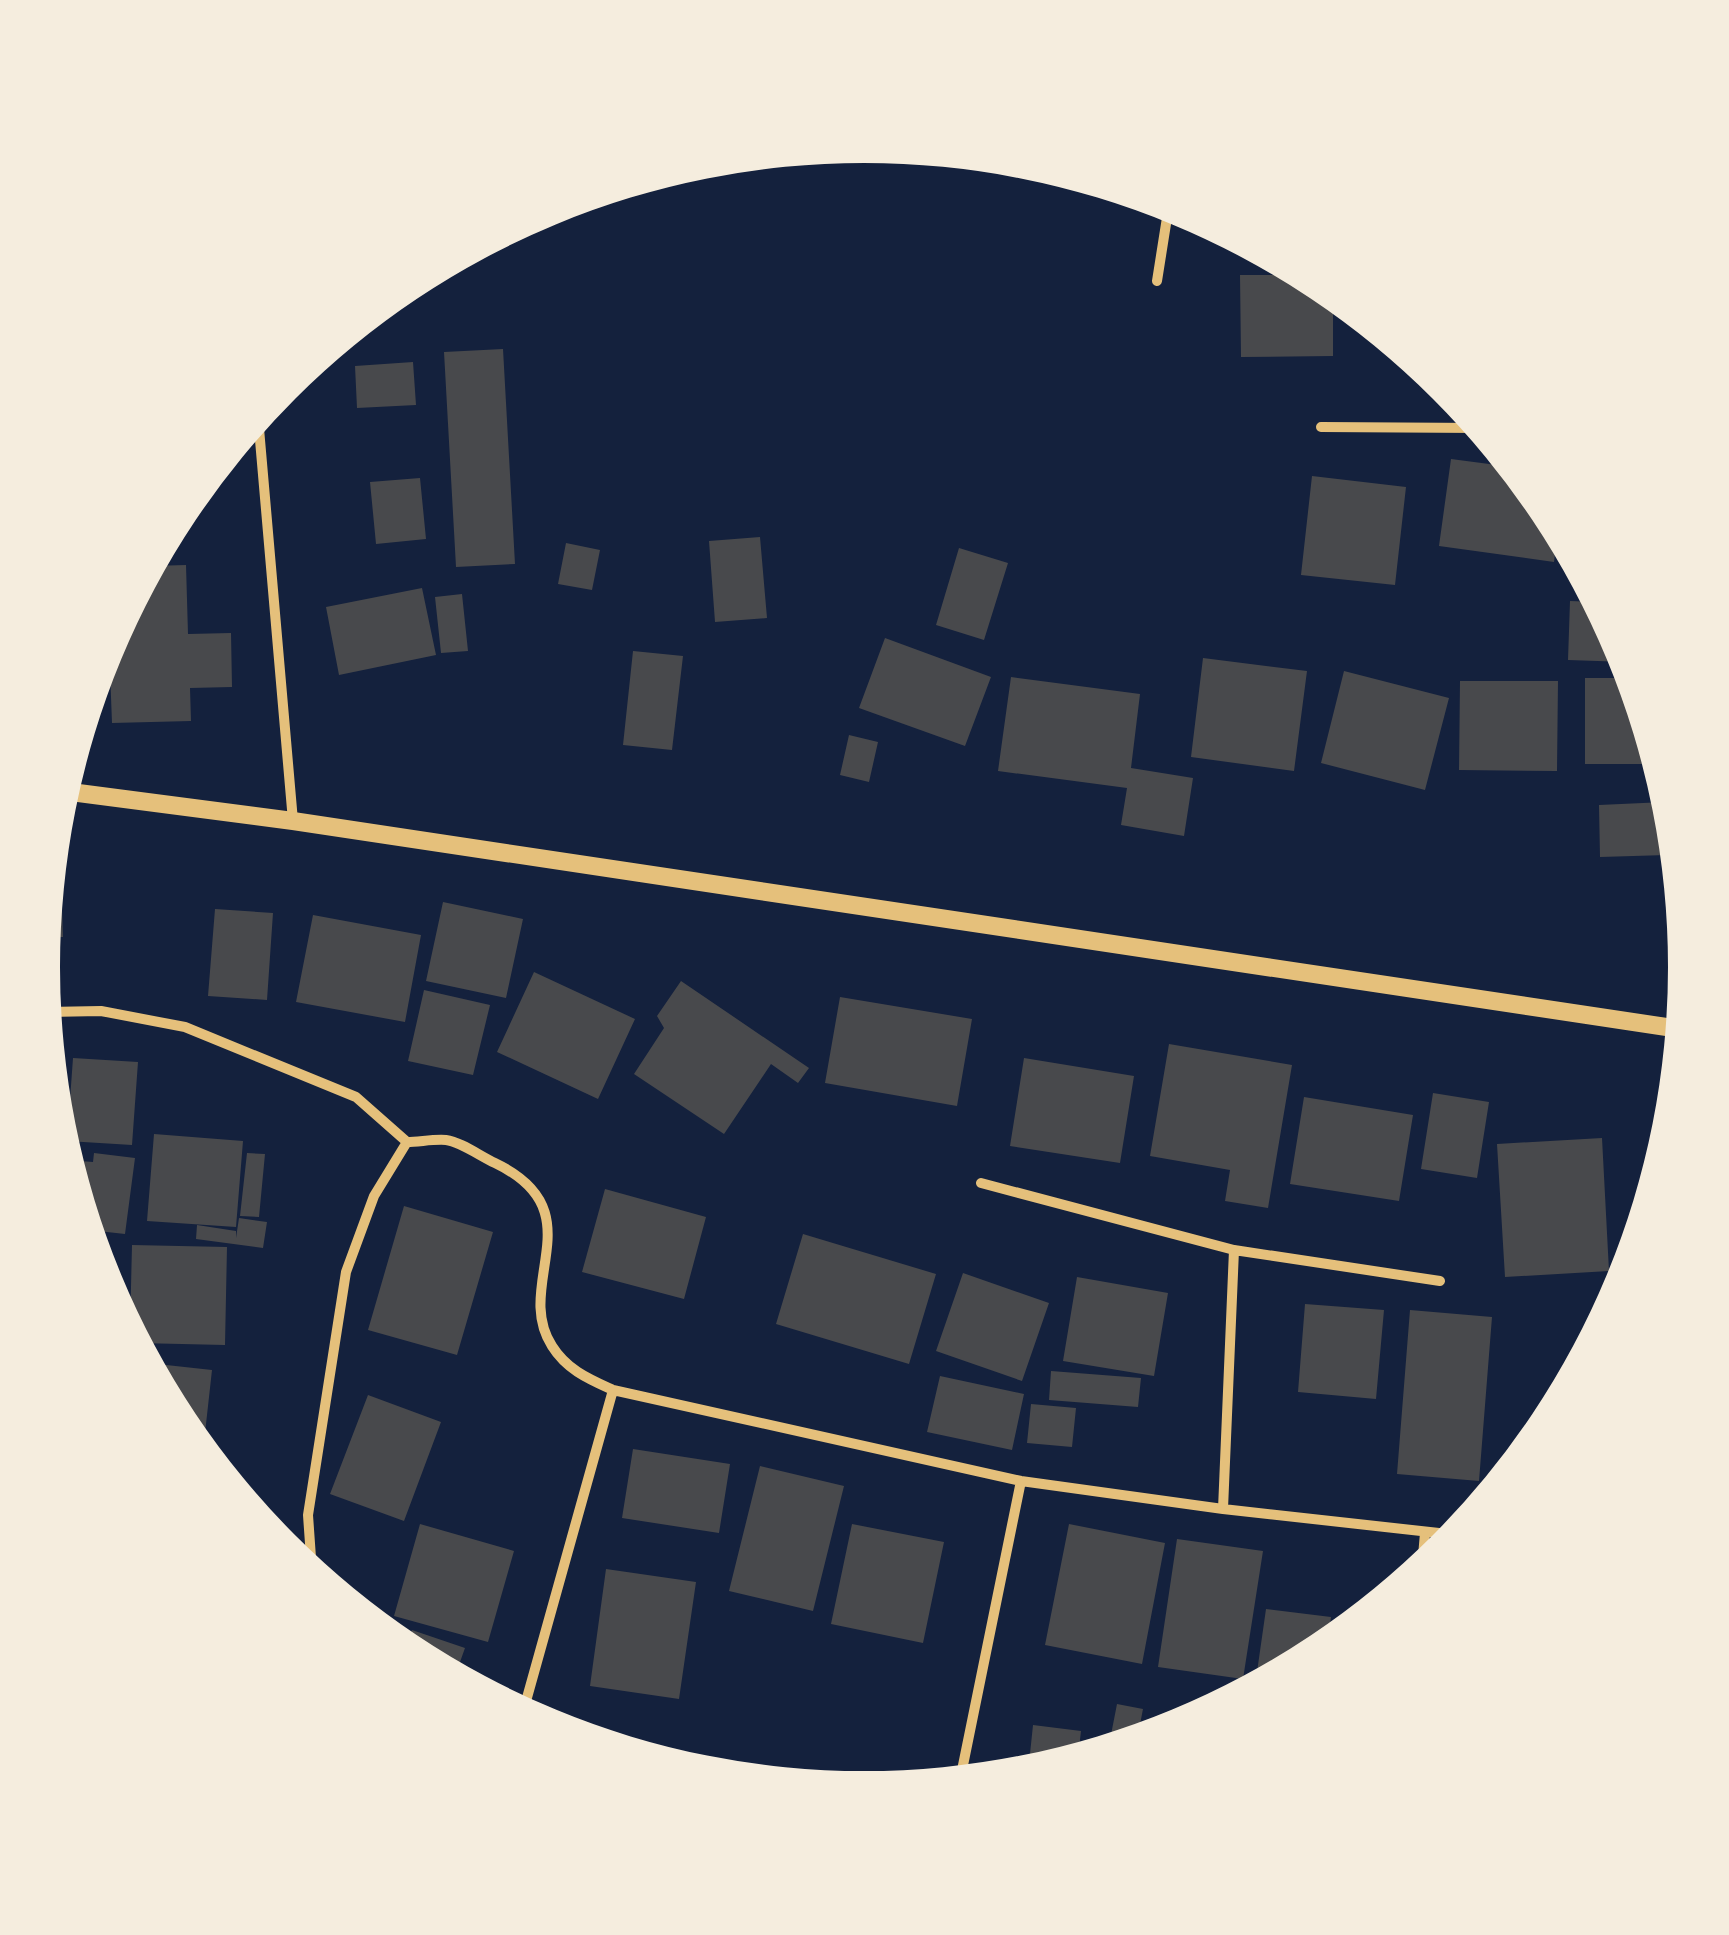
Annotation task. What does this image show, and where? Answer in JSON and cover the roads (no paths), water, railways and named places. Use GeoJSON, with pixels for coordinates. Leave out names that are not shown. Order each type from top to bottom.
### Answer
{"type":"FeatureCollection","features":[{"type":"Feature","properties":{"kind":"street"},"geometry":{"type":"LineString","coordinates":[[1157,281],[1166,222]]}},
{"type":"Feature","properties":{"kind":"street"},"geometry":{"type":"LineString","coordinates":[[1321,427],[1460,428]]}},
{"type":"Feature","properties":{"kind":"street"},"geometry":{"type":"LineString","coordinates":[[260,437],[293,820]]}},
{"type":"Feature","properties":{"kind":"street"},"geometry":{"type":"LineString","coordinates":[[79,793],[293,820],[1666,1027]]}},
{"type":"Feature","properties":{"kind":"street"},"geometry":{"type":"LineString","coordinates":[[62,1012],[101,1011],[186,1028],[356,1097],[407,1142],[448,1140],[504,1167],[534,1190],[546,1209],[542,1315],[550,1344],[572,1371],[613,1390],[1020,1481],[1436,1533]]}},
{"type":"Feature","properties":{"kind":"street"},"geometry":{"type":"LineString","coordinates":[[310,1550],[308,1515],[346,1272],[374,1196],[407,1142]]}},
{"type":"Feature","properties":{"kind":"street"},"geometry":{"type":"LineString","coordinates":[[981,1183],[1234,1250],[1440,1281]]}},
{"type":"Feature","properties":{"kind":"street"},"geometry":{"type":"LineString","coordinates":[[1223,1509],[1234,1250]]}},
{"type":"Feature","properties":{"kind":"street"},"geometry":{"type":"LineString","coordinates":[[527,1697],[613,1390]]}},
{"type":"Feature","properties":{"kind":"street"},"geometry":{"type":"LineString","coordinates":[[963,1766],[1020,1481]]}},
{"type":"Feature","properties":{"kind":"street"},"geometry":{"type":"LineString","coordinates":[[1425,1544],[1426,1533]]}}]}
